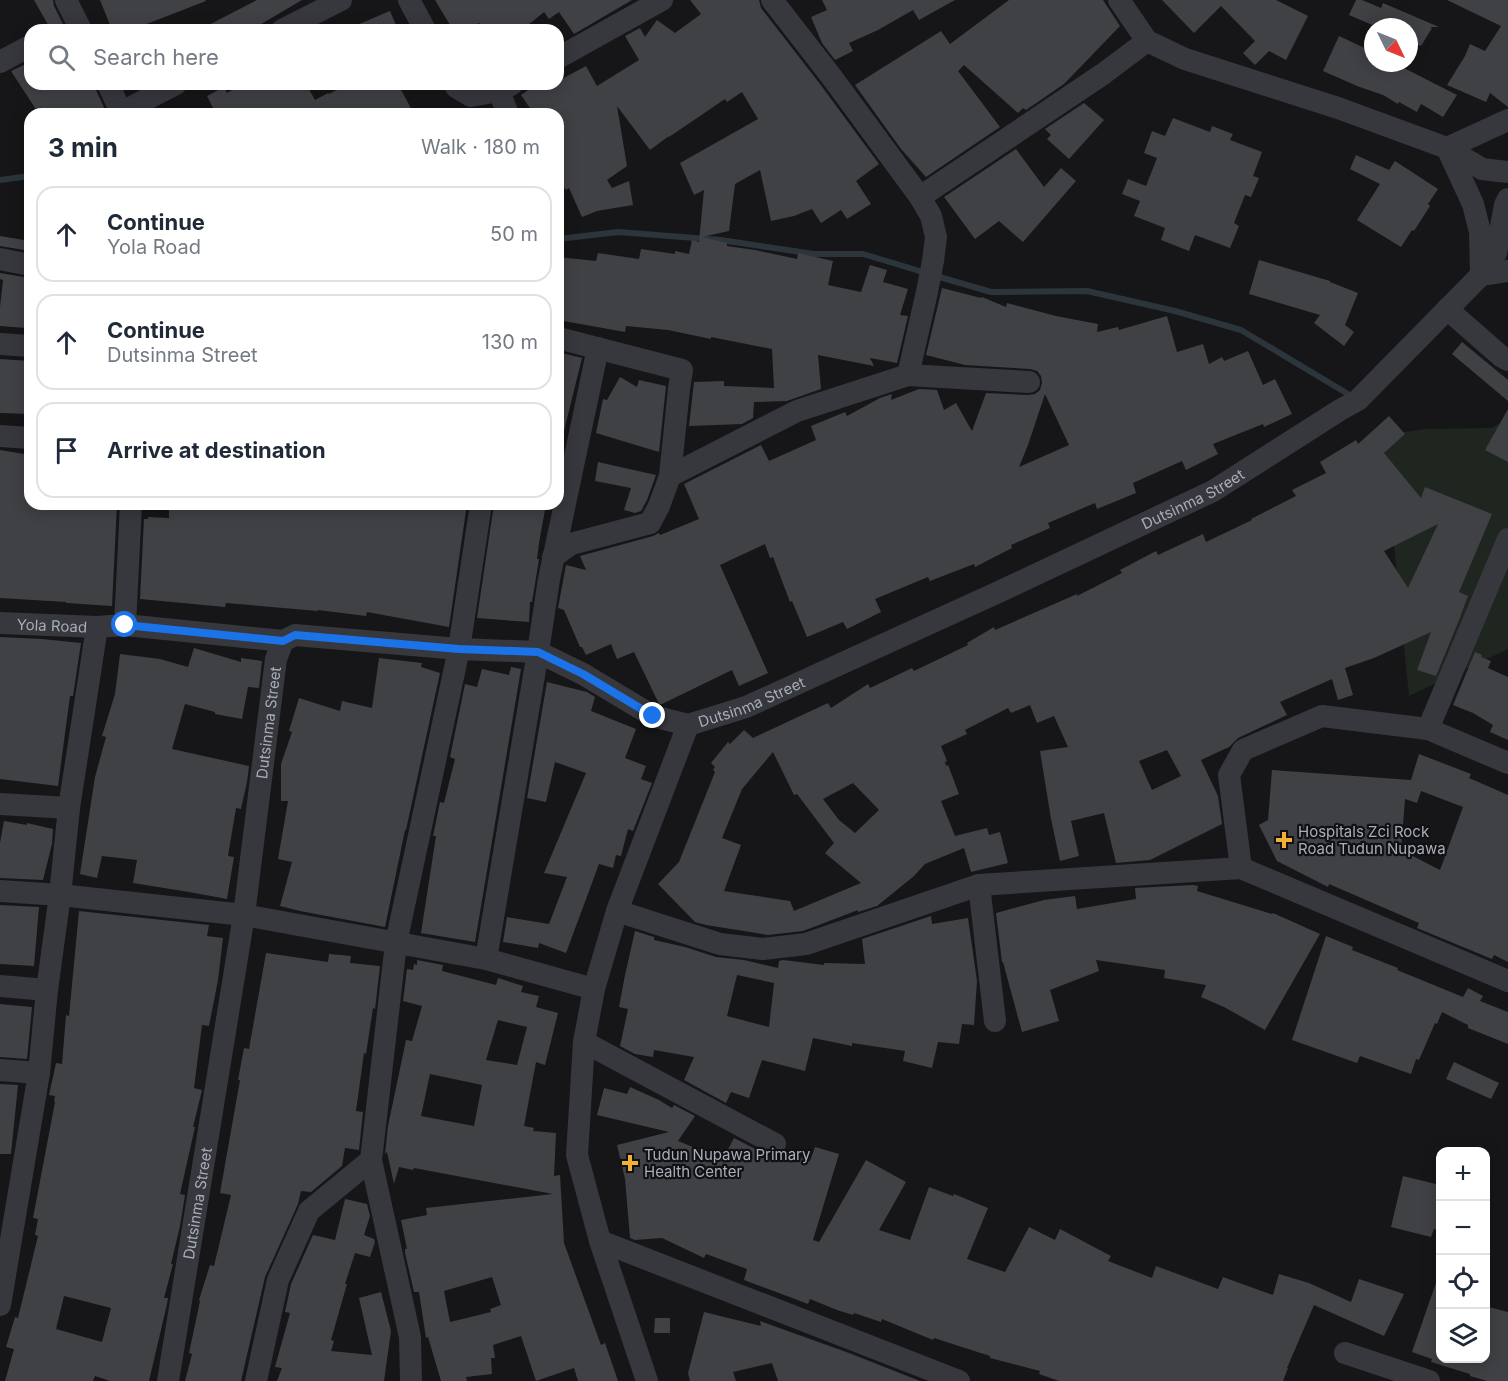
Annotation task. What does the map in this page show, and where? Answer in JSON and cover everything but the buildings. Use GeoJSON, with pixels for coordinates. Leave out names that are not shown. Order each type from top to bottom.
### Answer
{"type":"FeatureCollection","features":[{"type":"Feature","properties":{"kind":"street"},"geometry":{"type":"LineString","coordinates":[[66,0],[72,24]]}},
{"type":"Feature","properties":{"kind":"street"},"geometry":{"type":"LineString","coordinates":[[294,24],[340,0]]}},
{"type":"Feature","properties":{"kind":"street"},"geometry":{"type":"LineString","coordinates":[[409,0],[422,24]]}},
{"type":"Feature","properties":{"kind":"street"},"geometry":{"type":"LineString","coordinates":[[564,55],[662,0]]}},
{"type":"Feature","properties":{"kind":"street"},"geometry":{"type":"LineString","coordinates":[[772,0],[920,197],[930,216],[936,237],[933,261],[908,375]]}},
{"type":"Feature","properties":{"kind":"street"},"geometry":{"type":"LineString","coordinates":[[1119,0],[1147,41],[1185,59],[1338,108],[1447,148],[1482,170],[1507,204]]}},
{"type":"Feature","properties":{"kind":"street"},"geometry":{"type":"LineString","coordinates":[[920,197],[1103,74],[1147,41]]}},
{"type":"Feature","properties":{"kind":"street"},"geometry":{"type":"LineString","coordinates":[[0,62],[24,49]]}},
{"type":"Feature","properties":{"kind":"street"},"geometry":{"type":"LineString","coordinates":[[111,90],[120,108]]}},
{"type":"Feature","properties":{"kind":"street"},"geometry":{"type":"LineString","coordinates":[[131,108],[165,90]]}},
{"type":"Feature","properties":{"kind":"street"},"geometry":{"type":"LineString","coordinates":[[461,90],[471,96],[497,90]]}},
{"type":"Feature","properties":{"kind":"street"},"geometry":{"type":"LineString","coordinates":[[506,90],[508,108]]}},
{"type":"Feature","properties":{"kind":"street"},"geometry":{"type":"LineString","coordinates":[[1447,148],[1508,120]]}},
{"type":"Feature","properties":{"kind":"street"},"geometry":{"type":"LineString","coordinates":[[1447,148],[1473,204],[1480,232],[1481,275]]}},
{"type":"Feature","properties":{"kind":"street"},"geometry":{"type":"LineString","coordinates":[[1482,170],[1508,172]]}},
{"type":"Feature","properties":{"kind":"street","name":"Dutsinma Street"},"geometry":{"type":"LineString","coordinates":[[168,1381],[244,915],[276,658],[283,641],[295,635],[459,649],[538,652],[583,674],[653,716],[688,725],[746,707],[1213,491],[1358,400],[1481,275],[1504,257],[1507,204]]}},
{"type":"Feature","properties":{"kind":"street"},"geometry":{"type":"LineString","coordinates":[[0,259],[24,264]]}},
{"type":"Feature","properties":{"kind":"street"},"geometry":{"type":"LineString","coordinates":[[1447,309],[1508,360]]}},
{"type":"Feature","properties":{"kind":"street"},"geometry":{"type":"LineString","coordinates":[[553,557],[571,544],[650,522],[659,506],[670,476],[682,370],[564,340]]}},
{"type":"Feature","properties":{"kind":"street"},"geometry":{"type":"LineString","coordinates":[[0,344],[24,346]]}},
{"type":"Feature","properties":{"kind":"street"},"geometry":{"type":"LineString","coordinates":[[564,506],[598,348]]}},
{"type":"Feature","properties":{"kind":"street"},"geometry":{"type":"LineString","coordinates":[[670,476],[797,411],[908,375],[1029,382]]}},
{"type":"Feature","properties":{"kind":"street"},"geometry":{"type":"LineString","coordinates":[[0,436],[24,438]]}},
{"type":"Feature","properties":{"kind":"street"},"geometry":{"type":"LineString","coordinates":[[125,625],[131,510]]}},
{"type":"Feature","properties":{"kind":"street"},"geometry":{"type":"LineString","coordinates":[[411,1381],[410,1337],[371,1160],[396,943],[459,649],[480,510]]}},
{"type":"Feature","properties":{"kind":"street"},"geometry":{"type":"LineString","coordinates":[[486,959],[553,557],[563,510]]}},
{"type":"Feature","properties":{"kind":"street"},"geometry":{"type":"LineString","coordinates":[[1428,729],[1508,539]]}},
{"type":"Feature","properties":{"kind":"street","name":"Yola Road"},"geometry":{"type":"LineString","coordinates":[[0,623],[97,627],[125,625],[283,641]]}},
{"type":"Feature","properties":{"kind":"street"},"geometry":{"type":"LineString","coordinates":[[0,1305],[4,1253],[39,1073],[69,808],[97,627]]}},
{"type":"Feature","properties":{"kind":"street"},"geometry":{"type":"LineString","coordinates":[[1241,868],[1229,775],[1243,750],[1322,716],[1428,729],[1508,763]]}},
{"type":"Feature","properties":{"kind":"street"},"geometry":{"type":"LineString","coordinates":[[647,1381],[600,1242],[577,1155],[584,1042],[594,989],[617,911],[688,725]]}},
{"type":"Feature","properties":{"kind":"street"},"geometry":{"type":"LineString","coordinates":[[0,804],[69,808]]}},
{"type":"Feature","properties":{"kind":"street"},"geometry":{"type":"LineString","coordinates":[[617,911],[720,944],[763,949],[807,944],[979,885],[1241,868],[1508,981]]}},
{"type":"Feature","properties":{"kind":"street"},"geometry":{"type":"LineString","coordinates":[[979,885],[995,1021]]}},
{"type":"Feature","properties":{"kind":"street"},"geometry":{"type":"LineString","coordinates":[[0,891],[60,895],[244,915],[486,959],[594,989]]}},
{"type":"Feature","properties":{"kind":"street"},"geometry":{"type":"LineString","coordinates":[[0,986],[47,990]]}},
{"type":"Feature","properties":{"kind":"street"},"geometry":{"type":"LineString","coordinates":[[584,1042],[775,1144]]}},
{"type":"Feature","properties":{"kind":"street"},"geometry":{"type":"LineString","coordinates":[[0,1070],[39,1073]]}},
{"type":"Feature","properties":{"kind":"street"},"geometry":{"type":"LineString","coordinates":[[256,1381],[278,1280],[309,1211],[371,1160]]}},
{"type":"Feature","properties":{"kind":"street"},"geometry":{"type":"LineString","coordinates":[[600,1242],[959,1381]]}},
{"type":"Feature","properties":{"kind":"street"},"geometry":{"type":"LineString","coordinates":[[1346,1353],[1429,1381]]}},
{"type":"Feature","properties":{"kind":"shaded area"},"geometry":{"type":"Polygon","coordinates":[[[1508,419],[1508,649],[1409,696],[1383,435],[1426,429],[1491,428],[1508,419]]]}},
{"type":"Feature","properties":{"kind":"waterway"},"geometry":{"type":"LineString","coordinates":[[0,180],[24,177]]}},
{"type":"Feature","properties":{"kind":"waterway"},"geometry":{"type":"LineString","coordinates":[[564,238],[618,232],[721,240],[814,254],[863,254],[926,273]]}},
{"type":"Feature","properties":{"kind":"waterway"},"geometry":{"type":"LineString","coordinates":[[936,276],[991,292],[1087,291],[1175,311],[1241,330],[1353,397]]}},
{"type":"Feature","properties":{"kind":"place","name":"Hospitals Zci Rock Road Tudun Nupawa"},"geometry":{"type":"Point","coordinates":[1284,840]}},
{"type":"Feature","properties":{"kind":"place","name":"Tudun Nupawa Primary Health Center"},"geometry":{"type":"Point","coordinates":[630,1163]}},
{"type":"Feature","properties":{"kind":"route"},"geometry":{"type":"LineString","coordinates":[[125,625],[283,641],[295,635],[459,649],[538,652],[583,674],[653,716]]}}]}
